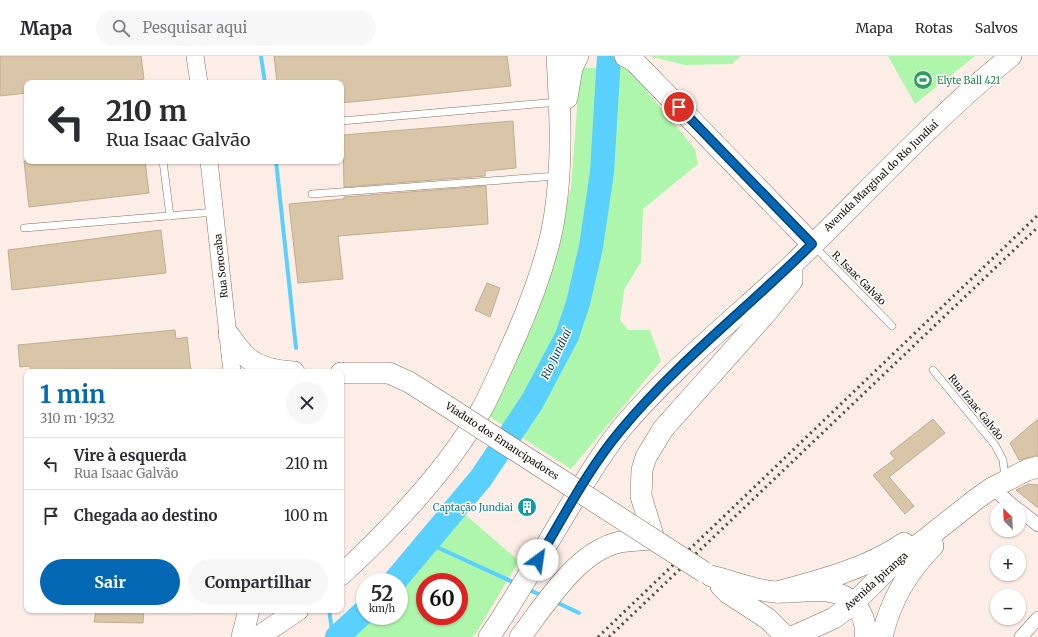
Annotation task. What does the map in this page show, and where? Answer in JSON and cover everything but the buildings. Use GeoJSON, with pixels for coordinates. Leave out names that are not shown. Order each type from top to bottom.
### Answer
{"type":"FeatureCollection","features":[{"type":"Feature","properties":{"kind":"main road"},"geometry":{"type":"LineString","coordinates":[[344,572],[379,539],[419,495],[454,452],[482,408],[531,300],[545,259],[555,214],[560,176],[561,128],[557,56]]}},
{"type":"Feature","properties":{"kind":"main road"},"geometry":{"type":"LineString","coordinates":[[561,128],[572,68],[578,56]]}},
{"type":"Feature","properties":{"kind":"main road"},"geometry":{"type":"LineString","coordinates":[[625,56],[634,61],[812,244]]}},
{"type":"Feature","properties":{"kind":"main road","name":"Avenida Marginal do Rio Jundiaí"},"geometry":{"type":"LineString","coordinates":[[490,637],[514,601],[595,464],[620,430],[656,391],[792,264],[933,125],[985,77],[1011,56]]}},
{"type":"Feature","properties":{"kind":"main road"},"geometry":{"type":"LineString","coordinates":[[520,637],[570,572],[585,558],[609,545],[620,542],[654,539],[641,496],[642,470],[646,457],[663,429],[744,336],[768,311],[792,281],[792,264]]}},
{"type":"Feature","properties":{"kind":"main road"},"geometry":{"type":"LineString","coordinates":[[229,335],[247,358],[260,365],[273,369]]}},
{"type":"Feature","properties":{"kind":"main road"},"geometry":{"type":"LineString","coordinates":[[344,381],[368,372]]}},
{"type":"Feature","properties":{"kind":"main road","name":"Viaduto dos Emancipadores"},"geometry":{"type":"LineString","coordinates":[[344,373],[389,373],[409,382],[707,574]]}},
{"type":"Feature","properties":{"kind":"main road","name":"Avenida Ipiranga"},"geometry":{"type":"LineString","coordinates":[[792,637],[834,618],[854,603],[889,568],[971,503],[999,484],[1038,467]]}},
{"type":"Feature","properties":{"kind":"main road"},"geometry":{"type":"LineString","coordinates":[[777,592],[827,578],[894,550],[958,507],[971,503]]}},
{"type":"Feature","properties":{"kind":"main road"},"geometry":{"type":"LineString","coordinates":[[882,637],[896,594],[917,562],[966,513],[971,503]]}},
{"type":"Feature","properties":{"kind":"main road"},"geometry":{"type":"LineString","coordinates":[[344,561],[379,539]]}},
{"type":"Feature","properties":{"kind":"main road"},"geometry":{"type":"LineString","coordinates":[[707,574],[747,588],[777,592],[832,591],[846,596],[854,603],[864,619],[865,637]]}},
{"type":"Feature","properties":{"kind":"main road"},"geometry":{"type":"LineString","coordinates":[[707,574],[728,593],[768,619],[786,637]]}},
{"type":"Feature","properties":{"kind":"main road"},"geometry":{"type":"LineString","coordinates":[[242,637],[248,613]]}},
{"type":"Feature","properties":{"kind":"main road"},"geometry":{"type":"LineString","coordinates":[[258,637],[294,613]]}},
{"type":"Feature","properties":{"kind":"street"},"geometry":{"type":"LineString","coordinates":[[195,56],[199,80]]}},
{"type":"Feature","properties":{"kind":"street","name":"Rua Sorocaba"},"geometry":{"type":"LineString","coordinates":[[209,164],[232,369]]}},
{"type":"Feature","properties":{"kind":"street"},"geometry":{"type":"LineString","coordinates":[[999,484],[1011,501]]}},
{"type":"Feature","properties":{"kind":"street"},"geometry":{"type":"LineString","coordinates":[[1026,516],[1038,525]]}},
{"type":"Feature","properties":{"kind":"street"},"geometry":{"type":"LineString","coordinates":[[1021,637],[1038,618]]}},
{"type":"Feature","properties":{"kind":"lane"},"geometry":{"type":"LineString","coordinates":[[344,121],[560,102]]}},
{"type":"Feature","properties":{"kind":"lane"},"geometry":{"type":"LineString","coordinates":[[163,164],[170,216]]}},
{"type":"Feature","properties":{"kind":"lane"},"geometry":{"type":"LineString","coordinates":[[312,194],[560,176]]}},
{"type":"Feature","properties":{"kind":"lane"},"geometry":{"type":"LineString","coordinates":[[24,228],[215,212]]}},
{"type":"Feature","properties":{"kind":"lane","name":"R. Isaac Galvão"},"geometry":{"type":"LineString","coordinates":[[812,244],[892,326]]}},
{"type":"Feature","properties":{"kind":"lane","name":"Rua Izaac Galvão"},"geometry":{"type":"LineString","coordinates":[[933,370],[994,445],[1003,460],[999,484]]}},
{"type":"Feature","properties":{"kind":"green space"},"geometry":{"type":"Polygon","coordinates":[[[649,56],[741,56],[732,64],[685,65],[649,56]]]}},
{"type":"Feature","properties":{"kind":"green space","name":"Elyte Ball 421"},"geometry":{"type":"Polygon","coordinates":[[[888,56],[975,56],[915,104],[888,56]]]}},
{"type":"Feature","properties":{"kind":"green space"},"geometry":{"type":"Polygon","coordinates":[[[621,60],[695,149],[698,164],[643,209],[641,262],[624,290],[620,320],[628,330],[650,330],[661,361],[571,469],[490,417],[535,320],[571,188],[578,95],[583,68],[596,68],[621,60]]]}},
{"type":"Feature","properties":{"kind":"green space"},"geometry":{"type":"Polygon","coordinates":[[[461,511],[519,561],[476,633],[472,637],[347,637],[358,625],[408,625],[408,573],[461,511]]]}},
{"type":"Feature","properties":{"kind":"waterway"},"geometry":{"type":"LineString","coordinates":[[261,56],[265,80]]}},
{"type":"Feature","properties":{"kind":"waterway","name":"Rio Jundiaí"},"geometry":{"type":"LineString","coordinates":[[402,573],[481,478],[532,402],[567,336],[578,303],[591,247],[602,172],[609,56]]}},
{"type":"Feature","properties":{"kind":"waterway"},"geometry":{"type":"LineString","coordinates":[[276,164],[296,348]]}},
{"type":"Feature","properties":{"kind":"waterway"},"geometry":{"type":"LineString","coordinates":[[428,543],[515,583]]}},
{"type":"Feature","properties":{"kind":"waterway"},"geometry":{"type":"LineString","coordinates":[[527,589],[543,596]]}},
{"type":"Feature","properties":{"kind":"waterway"},"geometry":{"type":"LineString","coordinates":[[554,601],[579,613]]}},
{"type":"Feature","properties":{"kind":"waterway"},"geometry":{"type":"LineString","coordinates":[[329,613],[333,637]]}},
{"type":"Feature","properties":{"kind":"waterway","name":"Rio Jundiaí"},"geometry":{"type":"LineString","coordinates":[[337,637],[356,619]]}},
{"type":"Feature","properties":{"kind":"railway"},"geometry":{"type":"LineString","coordinates":[[598,637],[1038,215]]}},
{"type":"Feature","properties":{"kind":"railway"},"geometry":{"type":"LineString","coordinates":[[609,637],[1038,227]]}},
{"type":"Feature","properties":{"kind":"place","name":"Elyte Ball 421"},"geometry":{"type":"Point","coordinates":[923,80]}},
{"type":"Feature","properties":{"kind":"place","name":"Captação Jundiai"},"geometry":{"type":"Point","coordinates":[527,507]}},
{"type":"Feature","properties":{"kind":"route"},"geometry":{"type":"LineString","coordinates":[[538,560],[595,464],[620,430],[656,391],[812,244],[679,107]]}}]}
